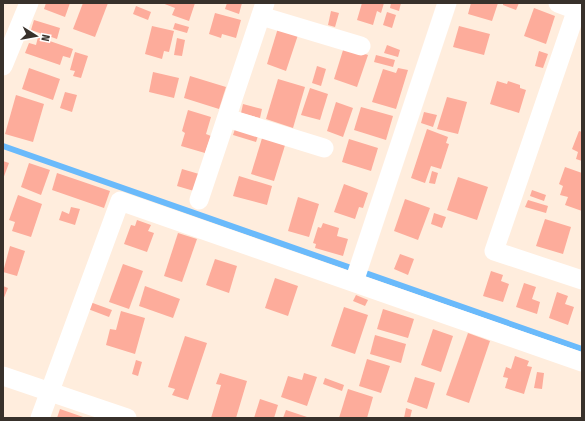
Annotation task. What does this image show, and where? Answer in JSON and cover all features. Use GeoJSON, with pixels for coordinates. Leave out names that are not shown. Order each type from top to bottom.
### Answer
{"type":"FeatureCollection","features":[{"type":"Feature","properties":{"kind":"street"},"geometry":{"type":"LineString","coordinates":[[3,66],[29,3]]}},
{"type":"Feature","properties":{"kind":"street"},"geometry":{"type":"LineString","coordinates":[[356,274],[447,3]]}},
{"type":"Feature","properties":{"kind":"street"},"geometry":{"type":"LineString","coordinates":[[558,3],[580,8],[494,251],[582,280]]}},
{"type":"Feature","properties":{"kind":"street"},"geometry":{"type":"LineString","coordinates":[[199,200],[263,10],[361,46]]}},
{"type":"Feature","properties":{"kind":"street"},"geometry":{"type":"LineString","coordinates":[[227,118],[324,148]]}},
{"type":"Feature","properties":{"kind":"street"},"geometry":{"type":"LineString","coordinates":[[40,418],[48,392],[120,201],[356,274],[582,362]]}},
{"type":"Feature","properties":{"kind":"street"},"geometry":{"type":"LineString","coordinates":[[3,376],[127,418]]}},
{"type":"Feature","properties":{"kind":"building"},"geometry":{"type":"Polygon","coordinates":[[[46,3],[70,3],[65,17],[44,9],[46,3]]]}},
{"type":"Feature","properties":{"kind":"building"},"geometry":{"type":"Polygon","coordinates":[[[83,3],[108,3],[95,37],[73,29],[83,3]]]}},
{"type":"Feature","properties":{"kind":"building"},"geometry":{"type":"Polygon","coordinates":[[[162,3],[195,3],[189,21],[172,15],[175,8],[162,3]]]}},
{"type":"Feature","properties":{"kind":"building"},"geometry":{"type":"Polygon","coordinates":[[[227,3],[242,3],[239,14],[225,9],[227,3]]]}},
{"type":"Feature","properties":{"kind":"building"},"geometry":{"type":"Polygon","coordinates":[[[362,3],[384,3],[381,13],[377,11],[373,25],[357,20],[362,3]]]}},
{"type":"Feature","properties":{"kind":"building"},"geometry":{"type":"Polygon","coordinates":[[[391,3],[401,3],[399,11],[390,8],[391,3]]]}},
{"type":"Feature","properties":{"kind":"building"},"geometry":{"type":"Polygon","coordinates":[[[471,3],[498,3],[492,21],[468,14],[471,3]]]}},
{"type":"Feature","properties":{"kind":"building"},"geometry":{"type":"Polygon","coordinates":[[[503,3],[519,3],[516,10],[503,5],[503,3]]]}},
{"type":"Feature","properties":{"kind":"building"},"geometry":{"type":"Polygon","coordinates":[[[136,6],[151,12],[148,20],[133,14],[136,6]]]}},
{"type":"Feature","properties":{"kind":"building"},"geometry":{"type":"Polygon","coordinates":[[[534,8],[555,16],[546,44],[524,36],[534,8]]]}},
{"type":"Feature","properties":{"kind":"building"},"geometry":{"type":"Polygon","coordinates":[[[331,11],[339,13],[335,27],[328,25],[331,11]]]}},
{"type":"Feature","properties":{"kind":"building"},"geometry":{"type":"Polygon","coordinates":[[[387,12],[396,15],[392,28],[383,25],[387,12]]]}},
{"type":"Feature","properties":{"kind":"building"},"geometry":{"type":"Polygon","coordinates":[[[215,13],[241,20],[236,38],[222,34],[221,38],[209,34],[215,13]]]}},
{"type":"Feature","properties":{"kind":"building"},"geometry":{"type":"Polygon","coordinates":[[[34,20],[60,28],[57,39],[31,30],[34,20]]]}},
{"type":"Feature","properties":{"kind":"building"},"geometry":{"type":"Polygon","coordinates":[[[175,23],[189,27],[187,33],[173,29],[175,23]]]}},
{"type":"Feature","properties":{"kind":"building"},"geometry":{"type":"Polygon","coordinates":[[[152,26],[174,31],[169,52],[164,51],[162,59],[145,54],[152,26]]]}},
{"type":"Feature","properties":{"kind":"building"},"geometry":{"type":"Polygon","coordinates":[[[459,26],[490,34],[484,55],[453,47],[459,26]]]}},
{"type":"Feature","properties":{"kind":"building"},"geometry":{"type":"Polygon","coordinates":[[[278,28],[298,35],[286,71],[267,64],[278,28]]]}},
{"type":"Feature","properties":{"kind":"building"},"geometry":{"type":"Polygon","coordinates":[[[38,37],[73,49],[70,58],[63,56],[60,65],[25,53],[29,43],[36,45],[38,37]]]}},
{"type":"Feature","properties":{"kind":"building"},"geometry":{"type":"Polygon","coordinates":[[[177,38],[185,40],[182,56],[174,55],[177,38]]]}},
{"type":"Feature","properties":{"kind":"building"},"geometry":{"type":"Polygon","coordinates":[[[387,45],[400,50],[398,57],[384,53],[387,45]]]}},
{"type":"Feature","properties":{"kind":"building"},"geometry":{"type":"Polygon","coordinates":[[[344,47],[368,55],[357,87],[334,79],[344,47]]]}},
{"type":"Feature","properties":{"kind":"building"},"geometry":{"type":"Polygon","coordinates":[[[539,51],[548,54],[543,68],[535,66],[539,51]]]}},
{"type":"Feature","properties":{"kind":"building"},"geometry":{"type":"Polygon","coordinates":[[[75,52],[88,56],[81,78],[73,76],[75,71],[70,70],[75,52]]]}},
{"type":"Feature","properties":{"kind":"building"},"geometry":{"type":"Polygon","coordinates":[[[376,55],[395,60],[393,67],[374,62],[376,55]]]}},
{"type":"Feature","properties":{"kind":"building"},"geometry":{"type":"Polygon","coordinates":[[[317,66],[326,69],[321,86],[312,83],[317,66]]]}},
{"type":"Feature","properties":{"kind":"building"},"geometry":{"type":"Polygon","coordinates":[[[29,68],[60,79],[53,100],[22,89],[29,68]]]}},
{"type":"Feature","properties":{"kind":"building"},"geometry":{"type":"Polygon","coordinates":[[[398,68],[408,70],[396,109],[372,102],[383,69],[396,73],[398,68]]]}},
{"type":"Feature","properties":{"kind":"building"},"geometry":{"type":"Polygon","coordinates":[[[153,72],[179,78],[174,98],[149,92],[153,72]]]}},
{"type":"Feature","properties":{"kind":"building"},"geometry":{"type":"Polygon","coordinates":[[[190,76],[226,87],[219,109],[184,98],[190,76]]]}},
{"type":"Feature","properties":{"kind":"building"},"geometry":{"type":"Polygon","coordinates":[[[278,79],[305,87],[293,128],[266,119],[278,79]]]}},
{"type":"Feature","properties":{"kind":"building"},"geometry":{"type":"Polygon","coordinates":[[[497,81],[507,84],[508,81],[520,85],[520,88],[526,90],[519,113],[490,104],[497,81]]]}},
{"type":"Feature","properties":{"kind":"building"},"geometry":{"type":"Polygon","coordinates":[[[310,88],[328,94],[320,120],[301,115],[310,88]]]}},
{"type":"Feature","properties":{"kind":"building"},"geometry":{"type":"Polygon","coordinates":[[[65,92],[77,95],[72,112],[60,108],[65,92]]]}},
{"type":"Feature","properties":{"kind":"building"},"geometry":{"type":"Polygon","coordinates":[[[16,95],[44,104],[33,142],[5,134],[16,95]]]}},
{"type":"Feature","properties":{"kind":"building"},"geometry":{"type":"Polygon","coordinates":[[[447,97],[467,102],[458,134],[437,129],[447,97]]]}},
{"type":"Feature","properties":{"kind":"building"},"geometry":{"type":"Polygon","coordinates":[[[336,102],[353,108],[343,137],[327,131],[336,102]]]}},
{"type":"Feature","properties":{"kind":"building"},"geometry":{"type":"Polygon","coordinates":[[[243,104],[262,109],[260,118],[241,113],[243,104]]]}},
{"type":"Feature","properties":{"kind":"building"},"geometry":{"type":"Polygon","coordinates":[[[361,107],[393,116],[386,140],[354,130],[361,107]]]}},
{"type":"Feature","properties":{"kind":"building"},"geometry":{"type":"Polygon","coordinates":[[[188,110],[211,117],[206,134],[211,136],[205,153],[181,146],[185,133],[182,131],[188,110]]]}},
{"type":"Feature","properties":{"kind":"building"},"geometry":{"type":"Polygon","coordinates":[[[424,112],[437,115],[433,127],[421,123],[424,112]]]}},
{"type":"Feature","properties":{"kind":"building"},"geometry":{"type":"Polygon","coordinates":[[[236,126],[259,133],[256,142],[233,135],[236,126]]]}},
{"type":"Feature","properties":{"kind":"building"},"geometry":{"type":"Polygon","coordinates":[[[427,129],[448,137],[446,143],[449,144],[441,169],[431,166],[425,183],[411,178],[427,129]]]}},
{"type":"Feature","properties":{"kind":"building"},"geometry":{"type":"Polygon","coordinates":[[[579,131],[582,132],[582,161],[576,159],[578,152],[572,149],[579,131]]]}},
{"type":"Feature","properties":{"kind":"building"},"geometry":{"type":"Polygon","coordinates":[[[263,135],[286,142],[274,181],[251,174],[263,135]]]}},
{"type":"Feature","properties":{"kind":"building"},"geometry":{"type":"Polygon","coordinates":[[[349,139],[378,148],[371,171],[342,162],[349,139]]]}},
{"type":"Feature","properties":{"kind":"building"},"geometry":{"type":"Polygon","coordinates":[[[3,161],[9,163],[3,179],[3,161]]]}},
{"type":"Feature","properties":{"kind":"building"},"geometry":{"type":"Polygon","coordinates":[[[29,163],[50,170],[41,195],[21,187],[29,163]]]}},
{"type":"Feature","properties":{"kind":"building"},"geometry":{"type":"Polygon","coordinates":[[[565,167],[582,173],[582,211],[565,205],[568,197],[560,195],[563,186],[559,184],[565,167]]]}},
{"type":"Feature","properties":{"kind":"building"},"geometry":{"type":"Polygon","coordinates":[[[182,169],[199,174],[194,191],[177,186],[182,169]]]}},
{"type":"Feature","properties":{"kind":"building"},"geometry":{"type":"Polygon","coordinates":[[[432,171],[438,173],[435,184],[429,183],[432,171]]]}},
{"type":"Feature","properties":{"kind":"building"},"geometry":{"type":"Polygon","coordinates":[[[57,173],[110,191],[104,208],[52,190],[57,173]]]}},
{"type":"Feature","properties":{"kind":"building"},"geometry":{"type":"Polygon","coordinates":[[[239,176],[272,186],[267,205],[233,196],[239,176]]]}},
{"type":"Feature","properties":{"kind":"building"},"geometry":{"type":"Polygon","coordinates":[[[458,177],[488,187],[477,220],[447,210],[458,177]]]}},
{"type":"Feature","properties":{"kind":"building"},"geometry":{"type":"Polygon","coordinates":[[[344,184],[368,193],[363,208],[359,207],[355,219],[334,212],[344,184]]]}},
{"type":"Feature","properties":{"kind":"building"},"geometry":{"type":"Polygon","coordinates":[[[532,190],[546,195],[544,201],[530,196],[532,190]]]}},
{"type":"Feature","properties":{"kind":"building"},"geometry":{"type":"Polygon","coordinates":[[[18,195],[42,204],[31,237],[12,231],[15,222],[9,220],[18,195]]]}},
{"type":"Feature","properties":{"kind":"building"},"geometry":{"type":"Polygon","coordinates":[[[298,197],[319,204],[309,237],[288,231],[298,197]]]}},
{"type":"Feature","properties":{"kind":"building"},"geometry":{"type":"Polygon","coordinates":[[[405,199],[430,208],[418,240],[394,231],[405,199]]]}},
{"type":"Feature","properties":{"kind":"building"},"geometry":{"type":"Polygon","coordinates":[[[528,200],[548,206],[546,213],[525,207],[528,200]]]}},
{"type":"Feature","properties":{"kind":"building"},"geometry":{"type":"Polygon","coordinates":[[[71,207],[80,209],[75,225],[59,220],[62,211],[69,214],[71,207]]]}},
{"type":"Feature","properties":{"kind":"building"},"geometry":{"type":"Polygon","coordinates":[[[434,213],[446,217],[442,228],[431,224],[434,213]]]}},
{"type":"Feature","properties":{"kind":"building"},"geometry":{"type":"Polygon","coordinates":[[[545,219],[571,227],[563,254],[536,246],[545,219]]]}},
{"type":"Feature","properties":{"kind":"building"},"geometry":{"type":"Polygon","coordinates":[[[137,220],[151,225],[148,231],[154,233],[147,252],[124,244],[131,225],[135,226],[137,220]]]}},
{"type":"Feature","properties":{"kind":"building"},"geometry":{"type":"Polygon","coordinates":[[[323,223],[339,228],[337,236],[348,239],[343,256],[315,248],[316,244],[313,243],[318,227],[321,228],[323,223]]]}},
{"type":"Feature","properties":{"kind":"building"},"geometry":{"type":"Polygon","coordinates":[[[178,233],[197,239],[182,282],[164,276],[178,233]]]}},
{"type":"Feature","properties":{"kind":"building"},"geometry":{"type":"Polygon","coordinates":[[[10,246],[25,251],[17,276],[3,272],[10,246]]]}},
{"type":"Feature","properties":{"kind":"building"},"geometry":{"type":"Polygon","coordinates":[[[400,254],[414,259],[408,275],[394,269],[400,254]]]}},
{"type":"Feature","properties":{"kind":"building"},"geometry":{"type":"Polygon","coordinates":[[[215,259],[237,266],[229,293],[206,285],[215,259]]]}},
{"type":"Feature","properties":{"kind":"building"},"geometry":{"type":"Polygon","coordinates":[[[123,264],[143,271],[129,309],[109,302],[123,264]]]}},
{"type":"Feature","properties":{"kind":"building"},"geometry":{"type":"Polygon","coordinates":[[[491,271],[503,275],[501,281],[509,284],[503,302],[483,296],[491,271]]]}},
{"type":"Feature","properties":{"kind":"building"},"geometry":{"type":"Polygon","coordinates":[[[275,278],[298,286],[288,316],[265,308],[275,278]]]}},
{"type":"Feature","properties":{"kind":"building"},"geometry":{"type":"Polygon","coordinates":[[[524,283],[536,287],[532,299],[540,302],[537,314],[516,307],[524,283]]]}},
{"type":"Feature","properties":{"kind":"building"},"geometry":{"type":"Polygon","coordinates":[[[3,286],[8,288],[3,300],[3,286]]]}},
{"type":"Feature","properties":{"kind":"building"},"geometry":{"type":"Polygon","coordinates":[[[145,286],[180,299],[173,318],[139,306],[145,286]]]}},
{"type":"Feature","properties":{"kind":"building"},"geometry":{"type":"Polygon","coordinates":[[[557,292],[568,296],[565,304],[574,307],[568,325],[549,318],[557,292]]]}},
{"type":"Feature","properties":{"kind":"building"},"geometry":{"type":"Polygon","coordinates":[[[356,295],[368,300],[365,306],[353,301],[356,295]]]}},
{"type":"Feature","properties":{"kind":"building"},"geometry":{"type":"Polygon","coordinates":[[[90,302],[112,310],[109,317],[88,309],[90,302]]]}},
{"type":"Feature","properties":{"kind":"building"},"geometry":{"type":"Polygon","coordinates":[[[344,307],[368,315],[355,354],[331,346],[344,307]]]}},
{"type":"Feature","properties":{"kind":"building"},"geometry":{"type":"Polygon","coordinates":[[[383,309],[414,319],[408,338],[377,329],[383,309]]]}},
{"type":"Feature","properties":{"kind":"building"},"geometry":{"type":"Polygon","coordinates":[[[121,311],[145,318],[135,354],[106,345],[110,329],[116,330],[121,311]]]}},
{"type":"Feature","properties":{"kind":"building"},"geometry":{"type":"Polygon","coordinates":[[[433,329],[453,336],[441,372],[421,365],[433,329]]]}},
{"type":"Feature","properties":{"kind":"building"},"geometry":{"type":"Polygon","coordinates":[[[468,333],[490,341],[469,403],[446,395],[468,333]]]}},
{"type":"Feature","properties":{"kind":"building"},"geometry":{"type":"Polygon","coordinates":[[[375,335],[406,344],[401,363],[370,354],[375,335]]]}},
{"type":"Feature","properties":{"kind":"building"},"geometry":{"type":"Polygon","coordinates":[[[185,336],[207,343],[188,400],[172,395],[175,389],[168,387],[185,336]]]}},
{"type":"Feature","properties":{"kind":"building"},"geometry":{"type":"Polygon","coordinates":[[[515,356],[529,361],[527,366],[532,367],[524,394],[505,388],[508,378],[503,377],[506,367],[511,369],[515,356]]]}},
{"type":"Feature","properties":{"kind":"building"},"geometry":{"type":"Polygon","coordinates":[[[367,359],[390,366],[381,393],[359,386],[367,359]]]}},
{"type":"Feature","properties":{"kind":"building"},"geometry":{"type":"Polygon","coordinates":[[[136,360],[142,362],[138,376],[132,374],[136,360]]]}},
{"type":"Feature","properties":{"kind":"building"},"geometry":{"type":"Polygon","coordinates":[[[537,372],[544,373],[542,389],[534,388],[537,372]]]}},
{"type":"Feature","properties":{"kind":"building"},"geometry":{"type":"Polygon","coordinates":[[[220,373],[247,381],[236,418],[211,418],[221,385],[216,384],[220,373]]]}},
{"type":"Feature","properties":{"kind":"building"},"geometry":{"type":"Polygon","coordinates":[[[304,373],[317,377],[307,406],[281,397],[288,376],[302,380],[304,373]]]}},
{"type":"Feature","properties":{"kind":"building"},"geometry":{"type":"Polygon","coordinates":[[[415,377],[435,383],[427,409],[407,402],[415,377]]]}},
{"type":"Feature","properties":{"kind":"building"},"geometry":{"type":"Polygon","coordinates":[[[325,378],[344,385],[342,391],[323,384],[325,378]]]}},
{"type":"Feature","properties":{"kind":"building"},"geometry":{"type":"Polygon","coordinates":[[[348,389],[373,397],[367,418],[339,418],[348,389]]]}},
{"type":"Feature","properties":{"kind":"building"},"geometry":{"type":"Polygon","coordinates":[[[260,399],[278,405],[274,418],[254,418],[260,399]]]}},
{"type":"Feature","properties":{"kind":"building"},"geometry":{"type":"Polygon","coordinates":[[[406,408],[412,410],[410,418],[404,418],[406,408]]]}},
{"type":"Feature","properties":{"kind":"building"},"geometry":{"type":"Polygon","coordinates":[[[60,409],[86,418],[57,418],[60,409]]]}},
{"type":"Feature","properties":{"kind":"building"},"geometry":{"type":"Polygon","coordinates":[[[286,410],[310,418],[283,418],[286,410]]]}},
{"type":"Feature","properties":{"kind":"waterway"},"geometry":{"type":"LineString","coordinates":[[3,146],[582,349]]}}]}
